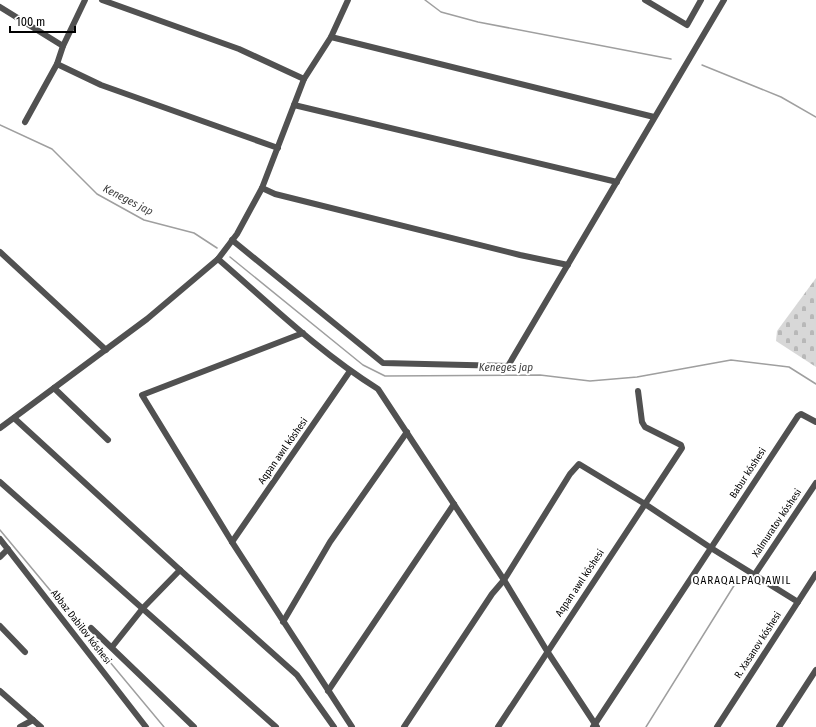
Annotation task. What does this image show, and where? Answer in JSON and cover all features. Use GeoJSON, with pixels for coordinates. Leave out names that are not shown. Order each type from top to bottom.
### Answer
{"type":"FeatureCollection","features":[{"type":"Feature","properties":{"kind":"street"},"geometry":{"type":"LineString","coordinates":[[25,122],[57,64],[63,46],[85,0]]}},
{"type":"Feature","properties":{"kind":"street"},"geometry":{"type":"LineString","coordinates":[[102,0],[240,49],[304,79]]}},
{"type":"Feature","properties":{"kind":"street"},"geometry":{"type":"LineString","coordinates":[[0,428],[148,319],[218,259],[232,240],[262,188],[304,79],[331,37],[348,0]]}},
{"type":"Feature","properties":{"kind":"street"},"geometry":{"type":"LineString","coordinates":[[645,0],[687,25],[702,0]]}},
{"type":"Feature","properties":{"kind":"street"},"geometry":{"type":"LineString","coordinates":[[232,240],[382,363],[508,366],[724,0]]}},
{"type":"Feature","properties":{"kind":"street"},"geometry":{"type":"LineString","coordinates":[[0,7],[63,46]]}},
{"type":"Feature","properties":{"kind":"street"},"geometry":{"type":"LineString","coordinates":[[331,37],[654,117]]}},
{"type":"Feature","properties":{"kind":"street"},"geometry":{"type":"LineString","coordinates":[[57,64],[101,85],[278,148]]}},
{"type":"Feature","properties":{"kind":"street"},"geometry":{"type":"LineString","coordinates":[[294,105],[617,182]]}},
{"type":"Feature","properties":{"kind":"street"},"geometry":{"type":"LineString","coordinates":[[262,188],[275,194],[520,255],[568,265]]}},
{"type":"Feature","properties":{"kind":"street"},"geometry":{"type":"LineString","coordinates":[[0,252],[106,350]]}},
{"type":"Feature","properties":{"kind":"street"},"geometry":{"type":"LineString","coordinates":[[218,259],[350,372],[378,389],[504,580],[595,726],[711,548]]}},
{"type":"Feature","properties":{"kind":"street"},"geometry":{"type":"LineString","coordinates":[[303,333],[142,395],[232,542],[352,727]]}},
{"type":"Feature","properties":{"kind":"street","name":"Aqpan awıl kóshesi"},"geometry":{"type":"LineString","coordinates":[[232,542],[350,372]]}},
{"type":"Feature","properties":{"kind":"street"},"geometry":{"type":"LineString","coordinates":[[54,388],[108,440]]}},
{"type":"Feature","properties":{"kind":"street","name":"Aqpan awıl kóshesi"},"geometry":{"type":"LineString","coordinates":[[498,727],[681,450],[681,445],[645,427],[642,422],[638,391]]}},
{"type":"Feature","properties":{"kind":"street","name":"Babur kóshesi"},"geometry":{"type":"LineString","coordinates":[[711,548],[798,416],[801,414],[805,415],[816,422]]}},
{"type":"Feature","properties":{"kind":"street"},"geometry":{"type":"LineString","coordinates":[[14,418],[297,675],[334,727]]}},
{"type":"Feature","properties":{"kind":"street"},"geometry":{"type":"LineString","coordinates":[[283,622],[330,542],[407,432]]}},
{"type":"Feature","properties":{"kind":"street"},"geometry":{"type":"LineString","coordinates":[[404,727],[492,594],[504,580],[570,474],[577,466],[582,464],[746,571],[755,574],[798,602]]}},
{"type":"Feature","properties":{"kind":"street"},"geometry":{"type":"LineString","coordinates":[[0,482],[143,608],[231,689],[276,727]]}},
{"type":"Feature","properties":{"kind":"street","name":"Xalmuratov kóshesi"},"geometry":{"type":"LineString","coordinates":[[755,574],[816,483]]}},
{"type":"Feature","properties":{"kind":"street"},"geometry":{"type":"LineString","coordinates":[[328,691],[454,504]]}},
{"type":"Feature","properties":{"kind":"street","name":"Abbaz Dabilov kóshesi"},"geometry":{"type":"LineString","coordinates":[[0,538],[146,727]]}},
{"type":"Feature","properties":{"kind":"street"},"geometry":{"type":"LineString","coordinates":[[0,557],[8,549]]}},
{"type":"Feature","properties":{"kind":"street"},"geometry":{"type":"LineString","coordinates":[[112,647],[143,608],[180,570]]}},
{"type":"Feature","properties":{"kind":"street","name":"R. Xasanov kóshesi"},"geometry":{"type":"LineString","coordinates":[[718,727],[816,574]]}},
{"type":"Feature","properties":{"kind":"street"},"geometry":{"type":"LineString","coordinates":[[0,626],[25,652]]}},
{"type":"Feature","properties":{"kind":"street"},"geometry":{"type":"LineString","coordinates":[[91,628],[194,727]]}},
{"type":"Feature","properties":{"kind":"street"},"geometry":{"type":"LineString","coordinates":[[779,727],[816,670]]}},
{"type":"Feature","properties":{"kind":"street"},"geometry":{"type":"LineString","coordinates":[[0,691],[41,727]]}},
{"type":"Feature","properties":{"kind":"street"},"geometry":{"type":"LineString","coordinates":[[20,727],[33,720]]}},
{"type":"Feature","properties":{"kind":"green space"},"geometry":{"type":"Polygon","coordinates":[[[816,278],[816,367],[776,341],[777,331],[816,278]]]}},
{"type":"Feature","properties":{"kind":"waterway"},"geometry":{"type":"LineString","coordinates":[[425,0],[441,12],[478,22],[671,59]]}},
{"type":"Feature","properties":{"kind":"waterway"},"geometry":{"type":"LineString","coordinates":[[702,65],[781,97],[816,117]]}},
{"type":"Feature","properties":{"kind":"waterway","name":"Keneges jap"},"geometry":{"type":"LineString","coordinates":[[0,125],[52,149],[97,194],[144,220],[194,233],[217,248]]}},
{"type":"Feature","properties":{"kind":"waterway","name":"Keneges jap"},"geometry":{"type":"LineString","coordinates":[[230,257],[363,365],[385,376],[540,375],[590,381],[637,377],[731,360],[789,367],[816,384]]}},
{"type":"Feature","properties":{"kind":"waterway"},"geometry":{"type":"LineString","coordinates":[[0,530],[164,727]]}},
{"type":"Feature","properties":{"kind":"waterway"},"geometry":{"type":"LineString","coordinates":[[646,727],[735,584]]}},
{"type":"Feature","properties":{"kind":"district","name":"QARAQALPAQ AWIL"},"geometry":{"type":"Point","coordinates":[742,580]}}]}
